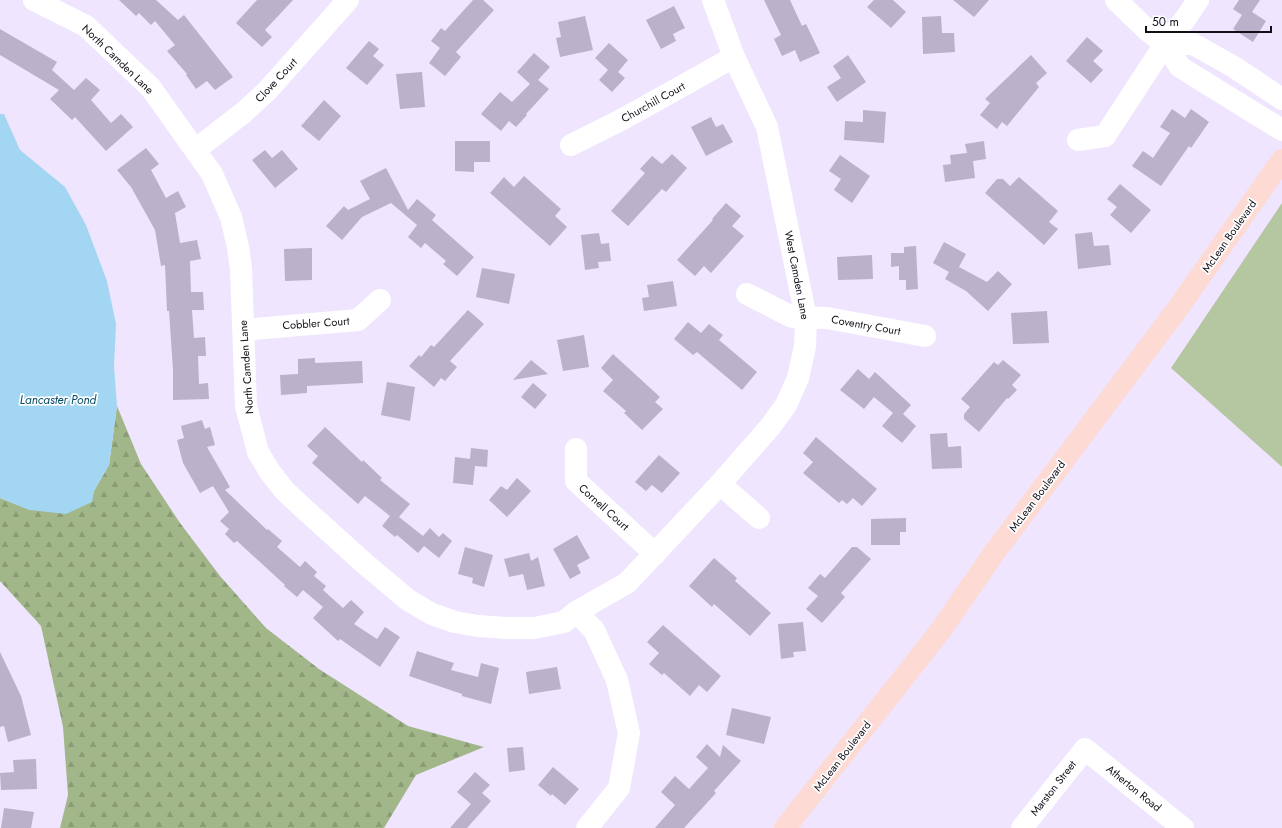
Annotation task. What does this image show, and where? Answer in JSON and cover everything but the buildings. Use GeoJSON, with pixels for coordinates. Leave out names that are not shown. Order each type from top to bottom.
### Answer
{"type":"FeatureCollection","features":[{"type":"Feature","properties":{"kind":"main road","name":"McLean Boulevard"},"geometry":{"type":"LineString","coordinates":[[785,828],[941,630],[994,554],[1176,311],[1282,160]]}},
{"type":"Feature","properties":{"kind":"street","name":"North Camden Lane"},"geometry":{"type":"LineString","coordinates":[[34,0],[86,26],[151,88],[212,174],[231,217],[238,247],[246,406],[258,452],[270,472],[284,490],[364,563],[408,600],[432,614],[456,622],[478,626],[534,628],[564,622],[576,612]]}},
{"type":"Feature","properties":{"kind":"street","name":"Clove Court"},"geometry":{"type":"LineString","coordinates":[[195,150],[243,113],[267,91],[348,0]]}},
{"type":"Feature","properties":{"kind":"street","name":"West Camden Lane"},"geometry":{"type":"LineString","coordinates":[[576,612],[627,584],[720,484],[770,427],[786,405],[798,378],[805,347],[806,318],[767,127],[734,57],[713,0]]}},
{"type":"Feature","properties":{"kind":"street"},"geometry":{"type":"LineString","coordinates":[[1116,0],[1146,29],[1165,44],[1180,67],[1282,130]]}},
{"type":"Feature","properties":{"kind":"street"},"geometry":{"type":"LineString","coordinates":[[1078,140],[1105,136],[1165,44],[1186,18],[1198,0]]}},
{"type":"Feature","properties":{"kind":"street"},"geometry":{"type":"LineString","coordinates":[[1165,44],[1193,44],[1234,67],[1282,99]]}},
{"type":"Feature","properties":{"kind":"street","name":"Churchill Court"},"geometry":{"type":"LineString","coordinates":[[571,145],[624,119],[734,57]]}},
{"type":"Feature","properties":{"kind":"street","name":"Coventry Court"},"geometry":{"type":"LineString","coordinates":[[747,294],[792,317],[827,318],[925,336]]}},
{"type":"Feature","properties":{"kind":"street","name":"Cobbler Court"},"geometry":{"type":"LineString","coordinates":[[243,330],[358,320],[380,300]]}},
{"type":"Feature","properties":{"kind":"street","name":"Cornell Court"},"geometry":{"type":"LineString","coordinates":[[576,449],[576,481],[656,554]]}},
{"type":"Feature","properties":{"kind":"street"},"geometry":{"type":"LineString","coordinates":[[720,484],[759,518]]}},
{"type":"Feature","properties":{"kind":"street"},"geometry":{"type":"LineString","coordinates":[[576,612],[594,630],[617,680],[629,734],[618,788],[587,828]]}},
{"type":"Feature","properties":{"kind":"street","name":"Marston Street"},"geometry":{"type":"LineString","coordinates":[[1022,828],[1085,748]]}},
{"type":"Feature","properties":{"kind":"street","name":"Atherton Road"},"geometry":{"type":"LineString","coordinates":[[1085,748],[1183,828]]}},
{"type":"Feature","properties":{"kind":"green space"},"geometry":{"type":"Polygon","coordinates":[[[1282,203],[1282,467],[1171,368],[1282,203]]]}},
{"type":"Feature","properties":{"kind":"green space"},"geometry":{"type":"Polygon","coordinates":[[[117,406],[141,464],[180,523],[220,576],[266,628],[319,669],[408,726],[484,747],[416,775],[384,828],[60,828],[68,795],[63,727],[41,626],[0,581],[0,498],[30,510],[94,491],[109,465],[117,406]]]}},
{"type":"Feature","properties":{"kind":"water","name":"Lancaster Pond"},"geometry":{"type":"Polygon","coordinates":[[[0,114],[4,114],[20,150],[65,187],[86,225],[107,281],[116,324],[114,367],[117,406],[109,465],[94,491],[92,502],[66,514],[30,510],[0,498],[0,114]]]}}]}
